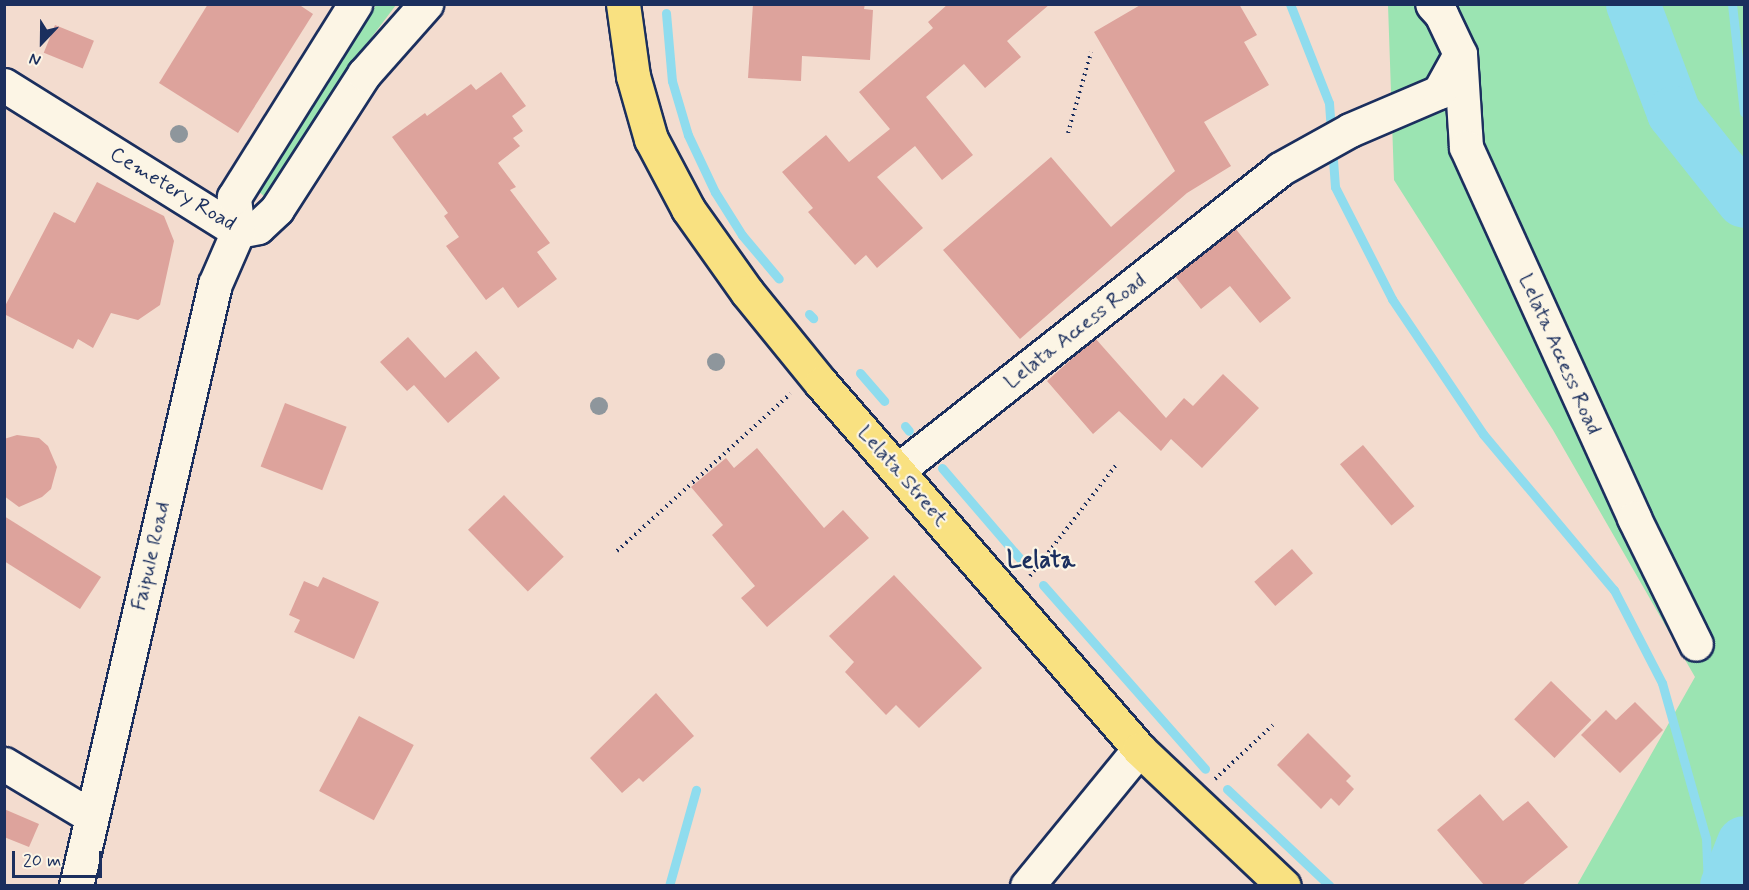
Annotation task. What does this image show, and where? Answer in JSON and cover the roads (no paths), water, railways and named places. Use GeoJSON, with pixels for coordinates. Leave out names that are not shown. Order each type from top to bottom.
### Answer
{"type":"FeatureCollection","features":[{"type":"Feature","properties":{"kind":"main road","name":"Lelata Street"},"geometry":{"type":"LineString","coordinates":[[624,4],[633,76],[651,139],[688,209],[747,292],[813,373],[1138,749],[1284,885]]}},
{"type":"Feature","properties":{"kind":"street"},"geometry":{"type":"LineString","coordinates":[[238,231],[234,197],[355,4]]}},
{"type":"Feature","properties":{"kind":"street","name":"Cemetery Road"},"geometry":{"type":"LineString","coordinates":[[4,85],[238,231],[258,227],[277,209],[364,74],[426,4]]}},
{"type":"Feature","properties":{"kind":"street","name":"Lelata Access Road"},"geometry":{"type":"LineString","coordinates":[[1432,4],[1441,14],[1460,54],[1466,147],[1634,518],[1696,644]]}},
{"type":"Feature","properties":{"kind":"street","name":"Lelata Access Road"},"geometry":{"type":"LineString","coordinates":[[898,470],[1280,170],[1350,130],[1439,92],[1460,54]]}},
{"type":"Feature","properties":{"kind":"street","name":"Faipule Road"},"geometry":{"type":"LineString","coordinates":[[76,885],[215,284],[238,231]]}},
{"type":"Feature","properties":{"kind":"street"},"geometry":{"type":"LineString","coordinates":[[1027,885],[1138,749]]}},
{"type":"Feature","properties":{"kind":"street"},"geometry":{"type":"LineString","coordinates":[[4,764],[92,816]]}},
{"type":"Feature","properties":{"kind":"waterway"},"geometry":{"type":"LineString","coordinates":[[1290,4],[1329,103],[1331,133]]}},
{"type":"Feature","properties":{"kind":"waterway"},"geometry":{"type":"LineString","coordinates":[[1633,4],[1674,113],[1744,201]]}},
{"type":"Feature","properties":{"kind":"waterway"},"geometry":{"type":"LineString","coordinates":[[1732,4],[1744,112]]}},
{"type":"Feature","properties":{"kind":"waterway"},"geometry":{"type":"LineString","coordinates":[[666,13],[672,81],[688,135],[715,192],[742,235],[779,279]]}},
{"type":"Feature","properties":{"kind":"waterway"},"geometry":{"type":"LineString","coordinates":[[1332,146],[1335,187],[1392,299],[1483,434],[1614,590],[1662,683],[1706,838],[1708,886]]}},
{"type":"Feature","properties":{"kind":"waterway"},"geometry":{"type":"LineString","coordinates":[[809,314],[813,318]]}},
{"type":"Feature","properties":{"kind":"waterway"},"geometry":{"type":"LineString","coordinates":[[860,373],[884,401]]}},
{"type":"Feature","properties":{"kind":"waterway"},"geometry":{"type":"LineString","coordinates":[[905,426],[909,431]]}},
{"type":"Feature","properties":{"kind":"waterway"},"geometry":{"type":"LineString","coordinates":[[942,468],[1022,561]]}},
{"type":"Feature","properties":{"kind":"waterway"},"geometry":{"type":"LineString","coordinates":[[1043,585],[1205,769]]}},
{"type":"Feature","properties":{"kind":"waterway"},"geometry":{"type":"LineString","coordinates":[[1227,789],[1330,886]]}},
{"type":"Feature","properties":{"kind":"waterway"},"geometry":{"type":"LineString","coordinates":[[669,886],[696,790]]}},
{"type":"Feature","properties":{"kind":"waterway"},"geometry":{"type":"LineString","coordinates":[[1727,886],[1744,843]]}},
{"type":"Feature","properties":{"kind":"district","name":"Lelata"},"geometry":{"type":"Point","coordinates":[1041,561]}}]}
